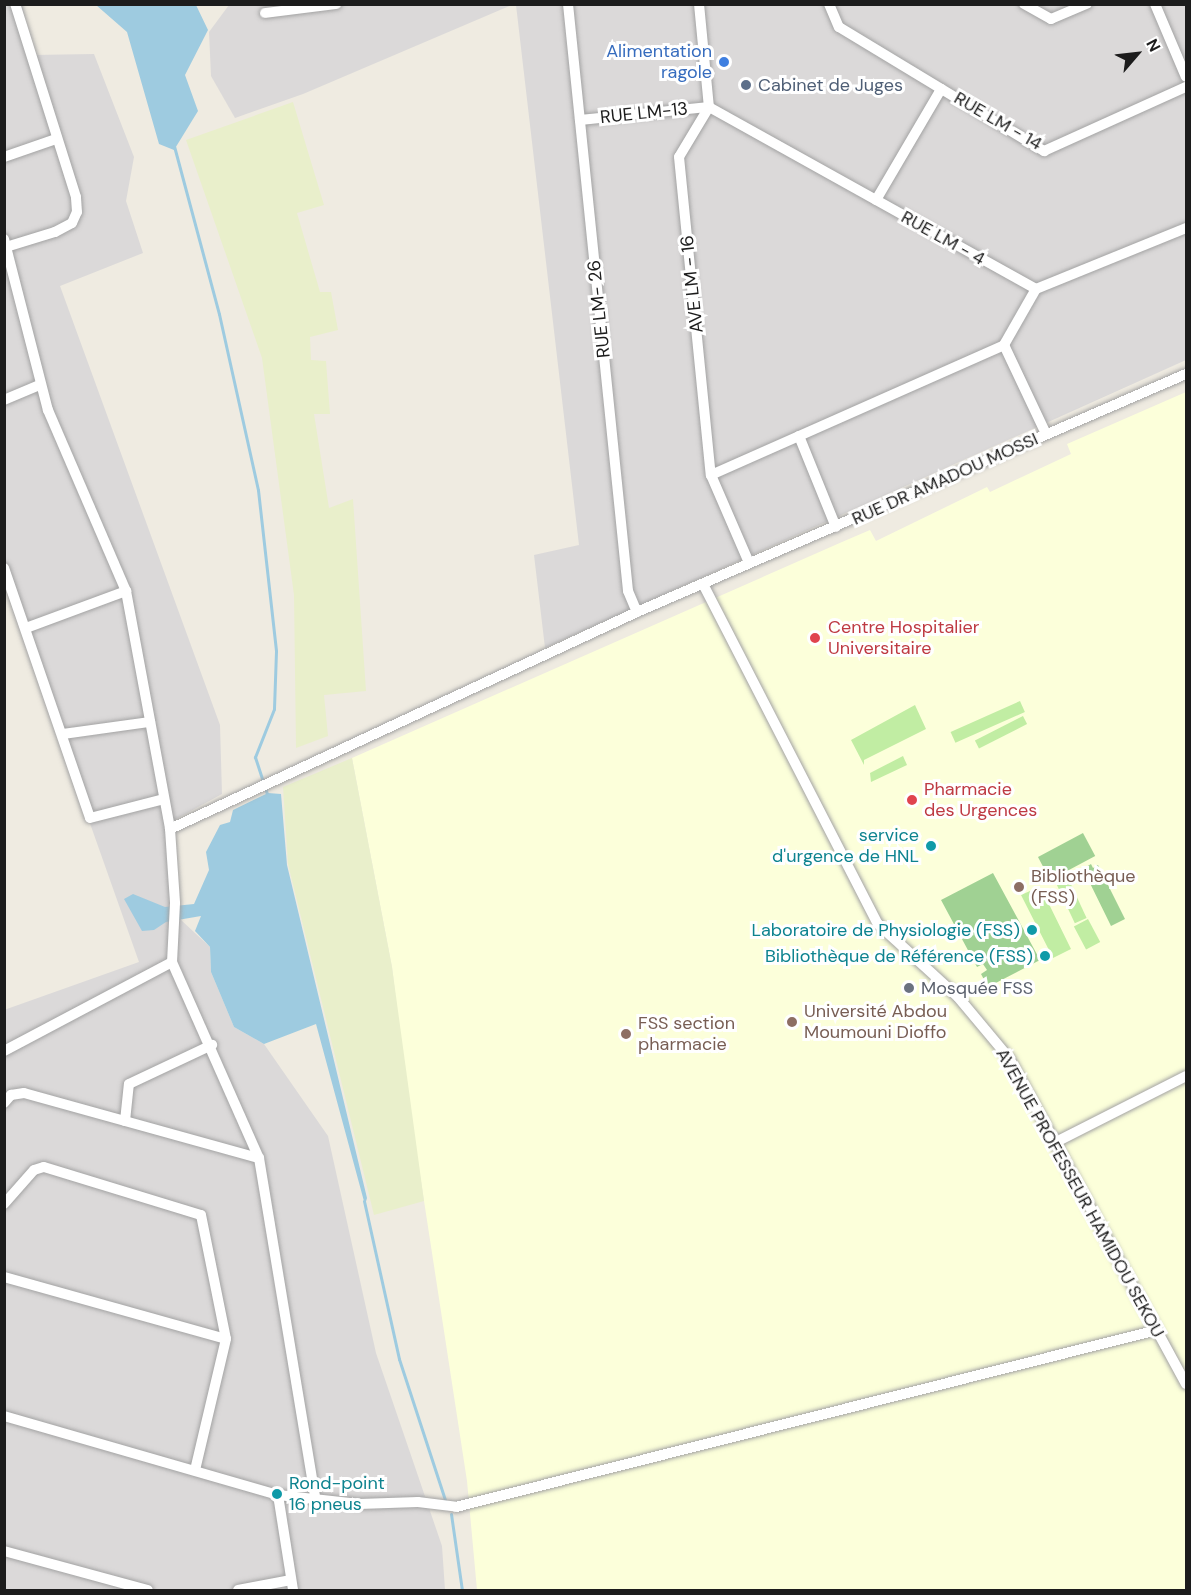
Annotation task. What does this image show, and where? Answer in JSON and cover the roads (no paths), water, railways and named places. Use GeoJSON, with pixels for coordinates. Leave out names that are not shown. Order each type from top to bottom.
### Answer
{"type":"FeatureCollection","features":[{"type":"Feature","properties":{"kind":"street"},"geometry":{"type":"LineString","coordinates":[[15,4],[76,197],[75,218],[55,232],[5,243],[40,385],[126,591],[170,829],[174,903],[172,962],[212,1045],[260,1158],[315,1498]]}},
{"type":"Feature","properties":{"kind":"street"},"geometry":{"type":"LineString","coordinates":[[266,13],[336,4]]}},
{"type":"Feature","properties":{"kind":"street","name":"RUE LM- 26"},"geometry":{"type":"LineString","coordinates":[[568,4],[628,591],[637,612]]}},
{"type":"Feature","properties":{"kind":"street"},"geometry":{"type":"LineString","coordinates":[[699,4],[709,107]]}},
{"type":"Feature","properties":{"kind":"street","name":"RUE LM - 14"},"geometry":{"type":"LineString","coordinates":[[829,4],[839,27],[1044,151],[1186,87]]}},
{"type":"Feature","properties":{"kind":"street"},"geometry":{"type":"LineString","coordinates":[[1024,4],[1051,19],[1087,4]]}},
{"type":"Feature","properties":{"kind":"street"},"geometry":{"type":"LineString","coordinates":[[1155,4],[1184,64],[1186,77]]}},
{"type":"Feature","properties":{"kind":"street"},"geometry":{"type":"LineString","coordinates":[[876,200],[940,89]]}},
{"type":"Feature","properties":{"kind":"street","name":"RUE LM-13"},"geometry":{"type":"LineString","coordinates":[[580,120],[709,107]]}},
{"type":"Feature","properties":{"kind":"street","name":"RUE LM - 4"},"geometry":{"type":"LineString","coordinates":[[709,107],[1036,289]]}},
{"type":"Feature","properties":{"kind":"street","name":"AVE LM - 16"},"geometry":{"type":"LineString","coordinates":[[709,107],[679,157],[711,475],[749,563]]}},
{"type":"Feature","properties":{"kind":"street"},"geometry":{"type":"LineString","coordinates":[[4,156],[57,139]]}},
{"type":"Feature","properties":{"kind":"street"},"geometry":{"type":"LineString","coordinates":[[711,475],[1004,345],[1036,289],[1186,228]]}},
{"type":"Feature","properties":{"kind":"street"},"geometry":{"type":"LineString","coordinates":[[1004,345],[1046,434]]}},
{"type":"Feature","properties":{"kind":"street","name":"RUE DR AMADOU MOSSI"},"geometry":{"type":"LineString","coordinates":[[170,829],[268,780],[637,612],[1186,374]]}},
{"type":"Feature","properties":{"kind":"street"},"geometry":{"type":"LineString","coordinates":[[4,400],[40,385]]}},
{"type":"Feature","properties":{"kind":"street"},"geometry":{"type":"LineString","coordinates":[[799,436],[836,527]]}},
{"type":"Feature","properties":{"kind":"street"},"geometry":{"type":"LineString","coordinates":[[4,568],[90,818],[164,799]]}},
{"type":"Feature","properties":{"kind":"street","name":"AVENUE PROFESSEUR HAMIDOU SEKOU"},"geometry":{"type":"LineString","coordinates":[[703,584],[878,924],[958,997],[989,1032],[1014,1066],[1186,1384]]}},
{"type":"Feature","properties":{"kind":"street"},"geometry":{"type":"LineString","coordinates":[[26,628],[126,591]]}},
{"type":"Feature","properties":{"kind":"street"},"geometry":{"type":"LineString","coordinates":[[63,734],[150,722]]}},
{"type":"Feature","properties":{"kind":"street"},"geometry":{"type":"LineString","coordinates":[[4,1051],[172,962]]}},
{"type":"Feature","properties":{"kind":"street"},"geometry":{"type":"LineString","coordinates":[[125,1120],[129,1084],[212,1045]]}},
{"type":"Feature","properties":{"kind":"street"},"geometry":{"type":"LineString","coordinates":[[1056,1142],[1186,1076]]}},
{"type":"Feature","properties":{"kind":"street"},"geometry":{"type":"LineString","coordinates":[[4,1103],[11,1095],[24,1093],[260,1158]]}},
{"type":"Feature","properties":{"kind":"street"},"geometry":{"type":"LineString","coordinates":[[4,1204],[34,1170],[44,1167],[198,1212],[203,1218],[226,1339],[195,1470]]}},
{"type":"Feature","properties":{"kind":"street"},"geometry":{"type":"LineString","coordinates":[[4,1277],[226,1339]]}},
{"type":"Feature","properties":{"kind":"street"},"geometry":{"type":"LineString","coordinates":[[4,1416],[278,1494],[359,1504],[418,1502],[456,1507],[1158,1330]]}},
{"type":"Feature","properties":{"kind":"street"},"geometry":{"type":"LineString","coordinates":[[238,1590],[292,1585],[278,1494]]}},
{"type":"Feature","properties":{"kind":"street"},"geometry":{"type":"LineString","coordinates":[[4,1551],[148,1590]]}},
{"type":"Feature","properties":{"kind":"water"},"geometry":{"type":"Polygon","coordinates":[[[96,5],[196,5],[208,30],[185,75],[198,111],[174,150],[159,144],[127,32],[96,5]]]}},
{"type":"Feature","properties":{"kind":"water"},"geometry":{"type":"Polygon","coordinates":[[[268,793],[281,794],[287,865],[367,1198],[365,1205],[316,1024],[264,1044],[234,1027],[211,972],[210,947],[195,931],[201,916],[166,922],[154,930],[142,931],[124,899],[133,894],[165,907],[194,904],[209,870],[206,852],[220,825],[230,822],[233,810],[268,793]]]}},
{"type":"Feature","properties":{"kind":"waterway"},"geometry":{"type":"LineString","coordinates":[[174,146],[219,314],[258,490],[276,651],[274,709],[255,757],[267,795]]}},
{"type":"Feature","properties":{"kind":"waterway"},"geometry":{"type":"LineString","coordinates":[[364,1201],[399,1359],[445,1500]]}},
{"type":"Feature","properties":{"kind":"waterway"},"geometry":{"type":"LineString","coordinates":[[451,1514],[462,1590]]}},
{"type":"Feature","properties":{"kind":"place","name":"Alimentation ragole"},"geometry":{"type":"Point","coordinates":[724,62]}},
{"type":"Feature","properties":{"kind":"place","name":"Cabinet de Juges"},"geometry":{"type":"Point","coordinates":[746,85]}},
{"type":"Feature","properties":{"kind":"place","name":"Centre Hospitalier Universitaire"},"geometry":{"type":"Point","coordinates":[815,638]}},
{"type":"Feature","properties":{"kind":"place","name":"Pharmacie des Urgences"},"geometry":{"type":"Point","coordinates":[912,800]}},
{"type":"Feature","properties":{"kind":"place","name":"service d'urgence de HNL"},"geometry":{"type":"Point","coordinates":[931,846]}},
{"type":"Feature","properties":{"kind":"place","name":"Bibliothèque (FSS)"},"geometry":{"type":"Point","coordinates":[1019,887]}},
{"type":"Feature","properties":{"kind":"place","name":"Laboratoire de Physiologie (FSS)"},"geometry":{"type":"Point","coordinates":[1032,930]}},
{"type":"Feature","properties":{"kind":"place","name":"Bibliothèque de Référence (FSS)"},"geometry":{"type":"Point","coordinates":[1045,956]}},
{"type":"Feature","properties":{"kind":"place","name":"Mosquée FSS"},"geometry":{"type":"Point","coordinates":[909,988]}},
{"type":"Feature","properties":{"kind":"place","name":"Université Abdou Moumouni Dioffo"},"geometry":{"type":"Point","coordinates":[792,1022]}},
{"type":"Feature","properties":{"kind":"place","name":"FSS section pharmacie"},"geometry":{"type":"Point","coordinates":[626,1034]}},
{"type":"Feature","properties":{"kind":"place","name":"Rond-point 16 pneus"},"geometry":{"type":"Point","coordinates":[277,1494]}}]}
